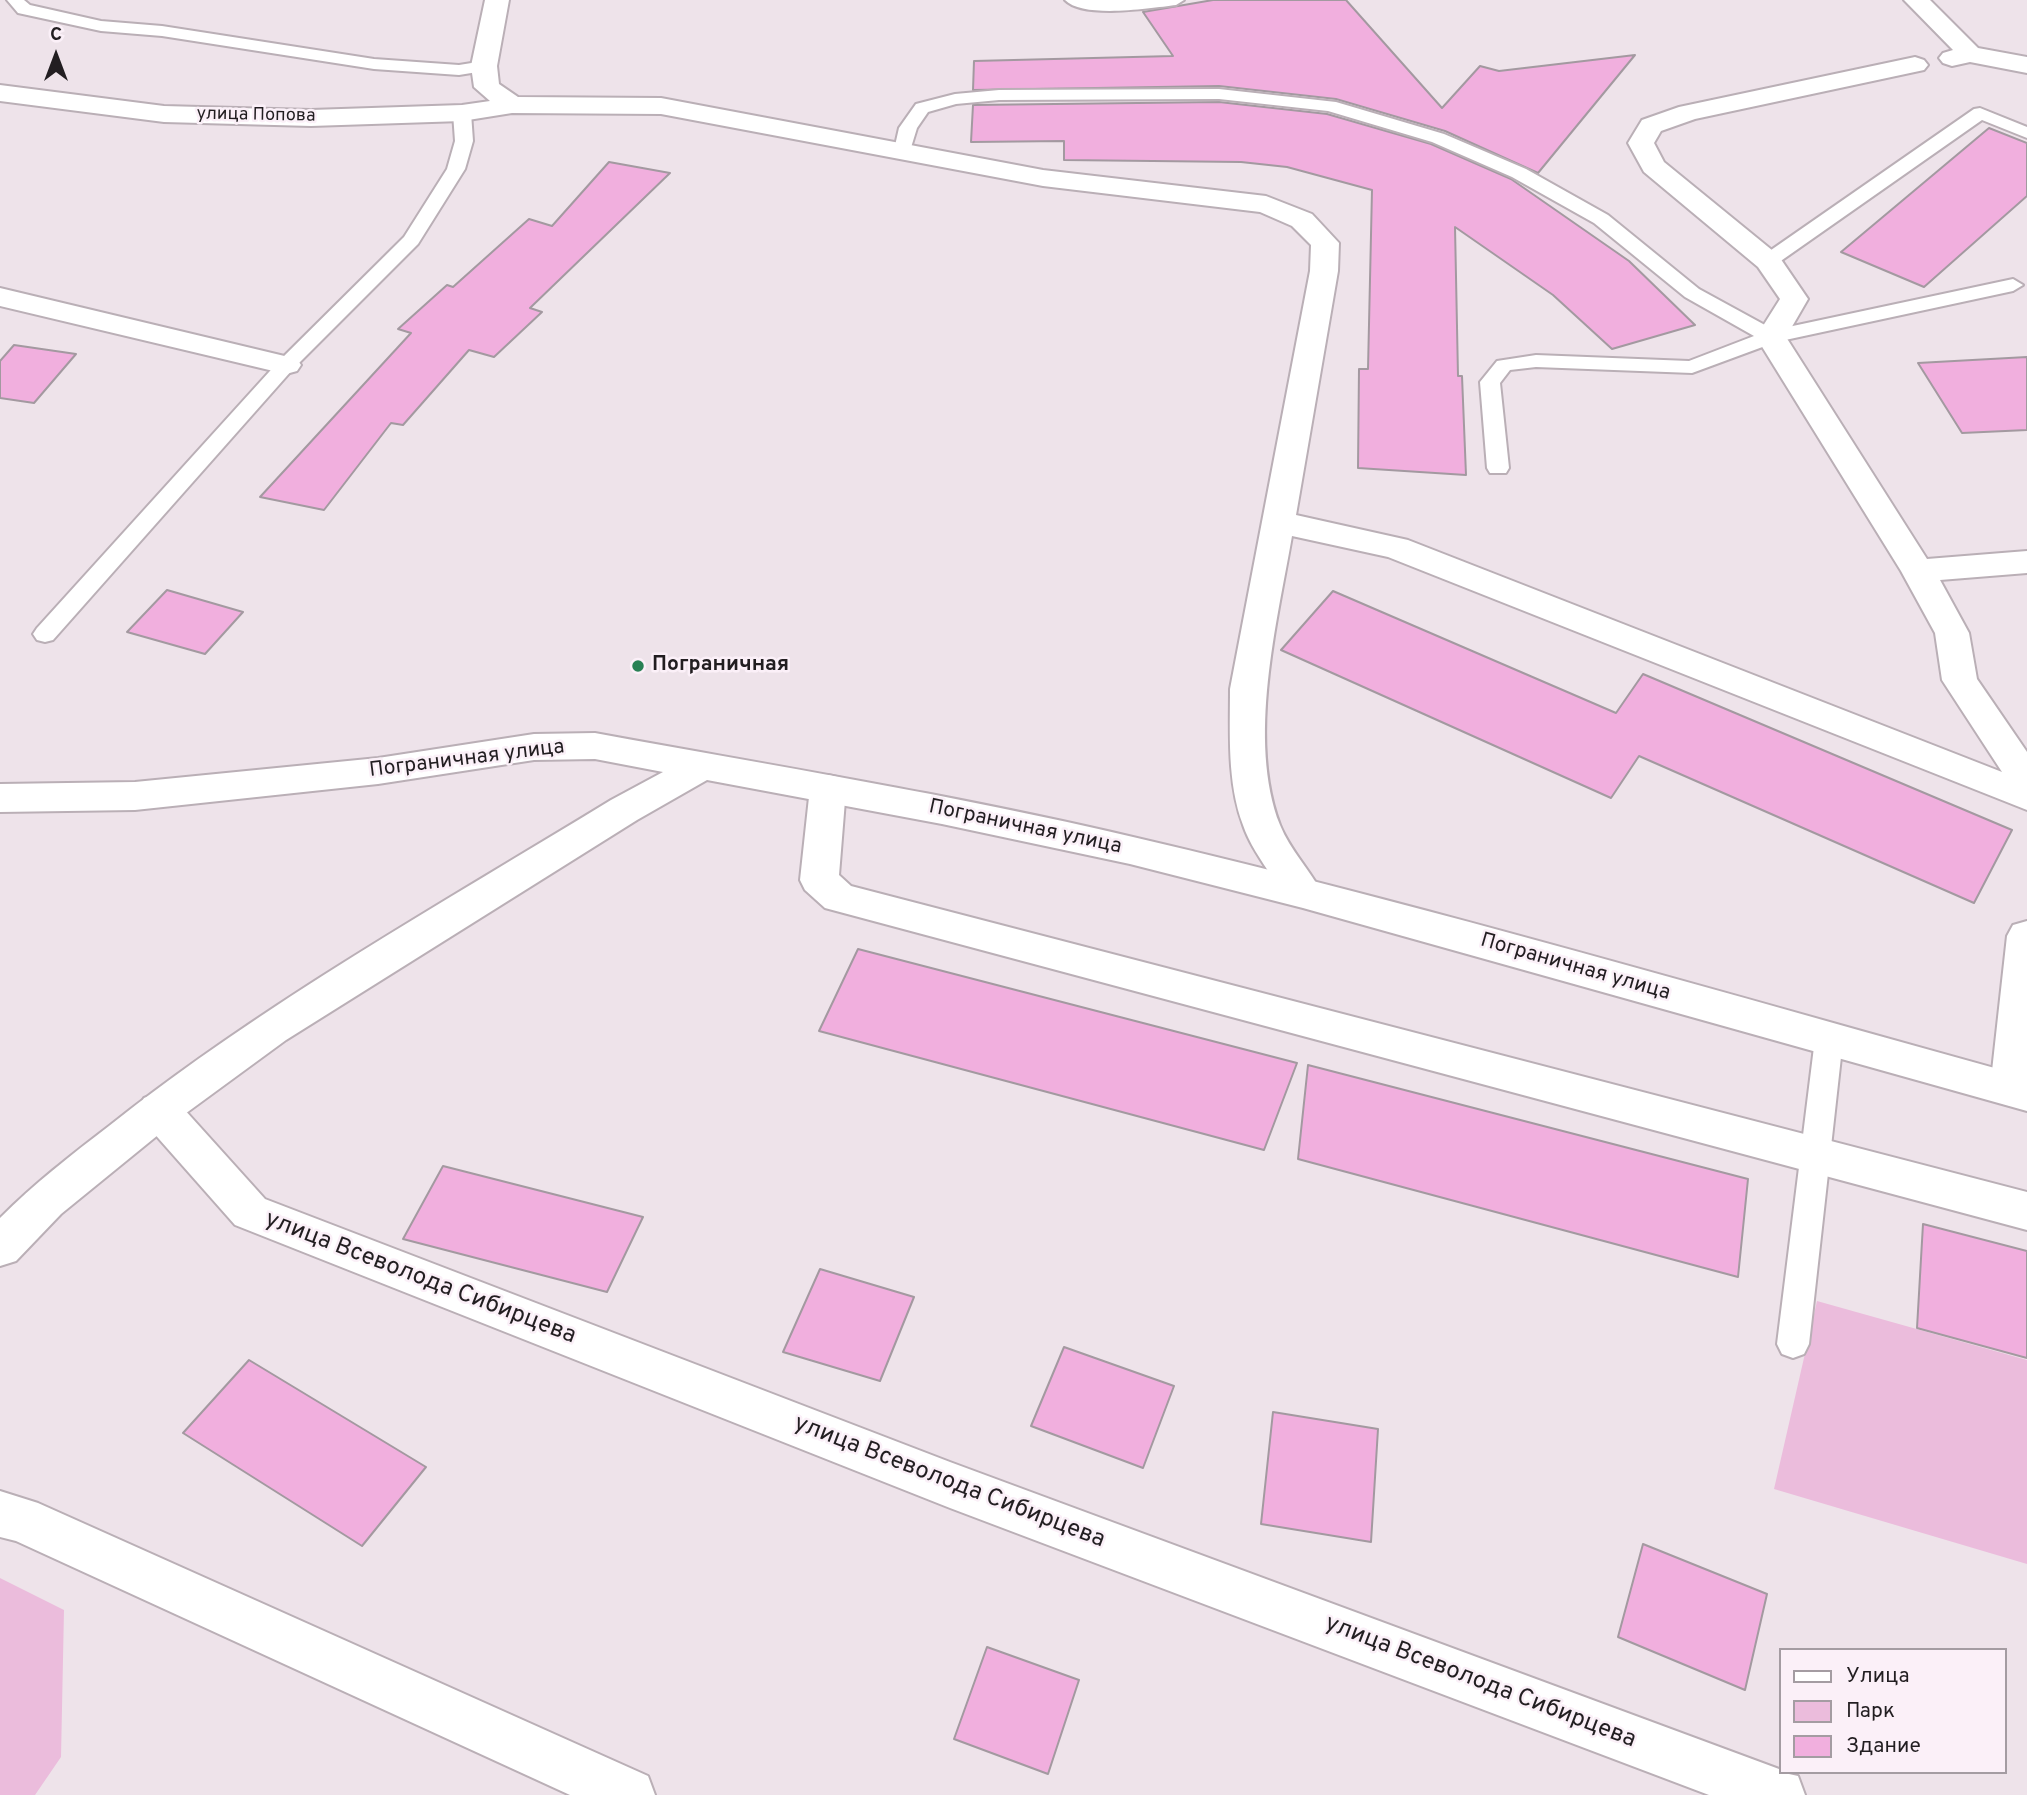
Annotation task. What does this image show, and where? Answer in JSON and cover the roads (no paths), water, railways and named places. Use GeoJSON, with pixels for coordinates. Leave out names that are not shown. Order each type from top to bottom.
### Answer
{"type":"FeatureCollection","features":[{"type":"Feature","properties":{"kind":"street"},"geometry":{"type":"LineString","coordinates":[[497,0],[484,66],[487,87],[512,105]]}},
{"type":"Feature","properties":{"kind":"street"},"geometry":{"type":"LineString","coordinates":[[1916,0],[1945,26],[1961,56],[2027,65]]}},
{"type":"Feature","properties":{"kind":"street"},"geometry":{"type":"LineString","coordinates":[[1915,65],[1688,113],[1651,126],[1641,144],[1653,166],[1768,261],[1794,299],[1771,337],[1918,571],[1952,633],[1960,680],[2027,781]]}},
{"type":"Feature","properties":{"kind":"street","name":"улица Попова"},"geometry":{"type":"LineString","coordinates":[[0,93],[164,114],[311,118],[462,113],[512,105],[661,106],[1043,178],[1266,204],[1302,220],[1325,243],[1324,271],[1248,688],[1248,735],[1254,786],[1266,836],[1303,893]]}},
{"type":"Feature","properties":{"kind":"street"},"geometry":{"type":"LineString","coordinates":[[0,297],[286,365]]}},
{"type":"Feature","properties":{"kind":"street"},"geometry":{"type":"LineString","coordinates":[[1278,522],[1396,548],[2027,796]]}},
{"type":"Feature","properties":{"kind":"street"},"geometry":{"type":"LineString","coordinates":[[1918,571],[2027,562]]}},
{"type":"Feature","properties":{"kind":"street","name":"Пограничная улица"},"geometry":{"type":"LineString","coordinates":[[0,798],[135,796],[378,771],[534,747],[596,746],[828,788],[1130,850],[1303,893],[2019,1091]]}},
{"type":"Feature","properties":{"kind":"street"},"geometry":{"type":"LineString","coordinates":[[0,1247],[46,1202],[159,1110],[272,1028],[624,810],[701,767]]}},
{"type":"Feature","properties":{"kind":"street"},"geometry":{"type":"LineString","coordinates":[[828,788],[819,880],[839,898],[2027,1211]]}},
{"type":"Feature","properties":{"kind":"street"},"geometry":{"type":"LineString","coordinates":[[2019,1091],[2027,936]]}},
{"type":"Feature","properties":{"kind":"street","name":"улица Всеволода Сибирцева"},"geometry":{"type":"LineString","coordinates":[[159,1110],[250,1212],[950,1485],[1779,1795]]}},
{"type":"Feature","properties":{"kind":"street"},"geometry":{"type":"LineString","coordinates":[[0,1514],[20,1520],[629,1795]]}},
{"type":"Feature","properties":{"kind":"lane"},"geometry":{"type":"LineString","coordinates":[[15,0],[24,9],[101,26],[162,31],[385,65],[459,70],[484,66]]}},
{"type":"Feature","properties":{"kind":"lane"},"geometry":{"type":"LineString","coordinates":[[1073,0],[1095,6],[1122,7],[1176,0]]}},
{"type":"Feature","properties":{"kind":"lane"},"geometry":{"type":"LineString","coordinates":[[903,150],[908,128],[922,108],[955,99],[1013,95],[1219,94],[1331,106],[1438,138],[1519,173],[1601,219],[1692,293],[1771,337]]}},
{"type":"Feature","properties":{"kind":"lane"},"geometry":{"type":"LineString","coordinates":[[45,634],[286,365],[411,240],[456,169],[464,141],[462,113]]}},
{"type":"Feature","properties":{"kind":"lane"},"geometry":{"type":"LineString","coordinates":[[1768,261],[1980,113],[2027,132]]}},
{"type":"Feature","properties":{"kind":"lane"},"geometry":{"type":"LineString","coordinates":[[1498,468],[1490,382],[1504,365],[1536,361],[1692,367],[1728,351],[1771,337],[2013,285]]}},
{"type":"Feature","properties":{"kind":"lane"},"geometry":{"type":"LineString","coordinates":[[1793,1344],[1829,1039]]}},
{"type":"Feature","properties":{"kind":"place","name":"Пограничная"},"geometry":{"type":"Point","coordinates":[638,666]}}]}
